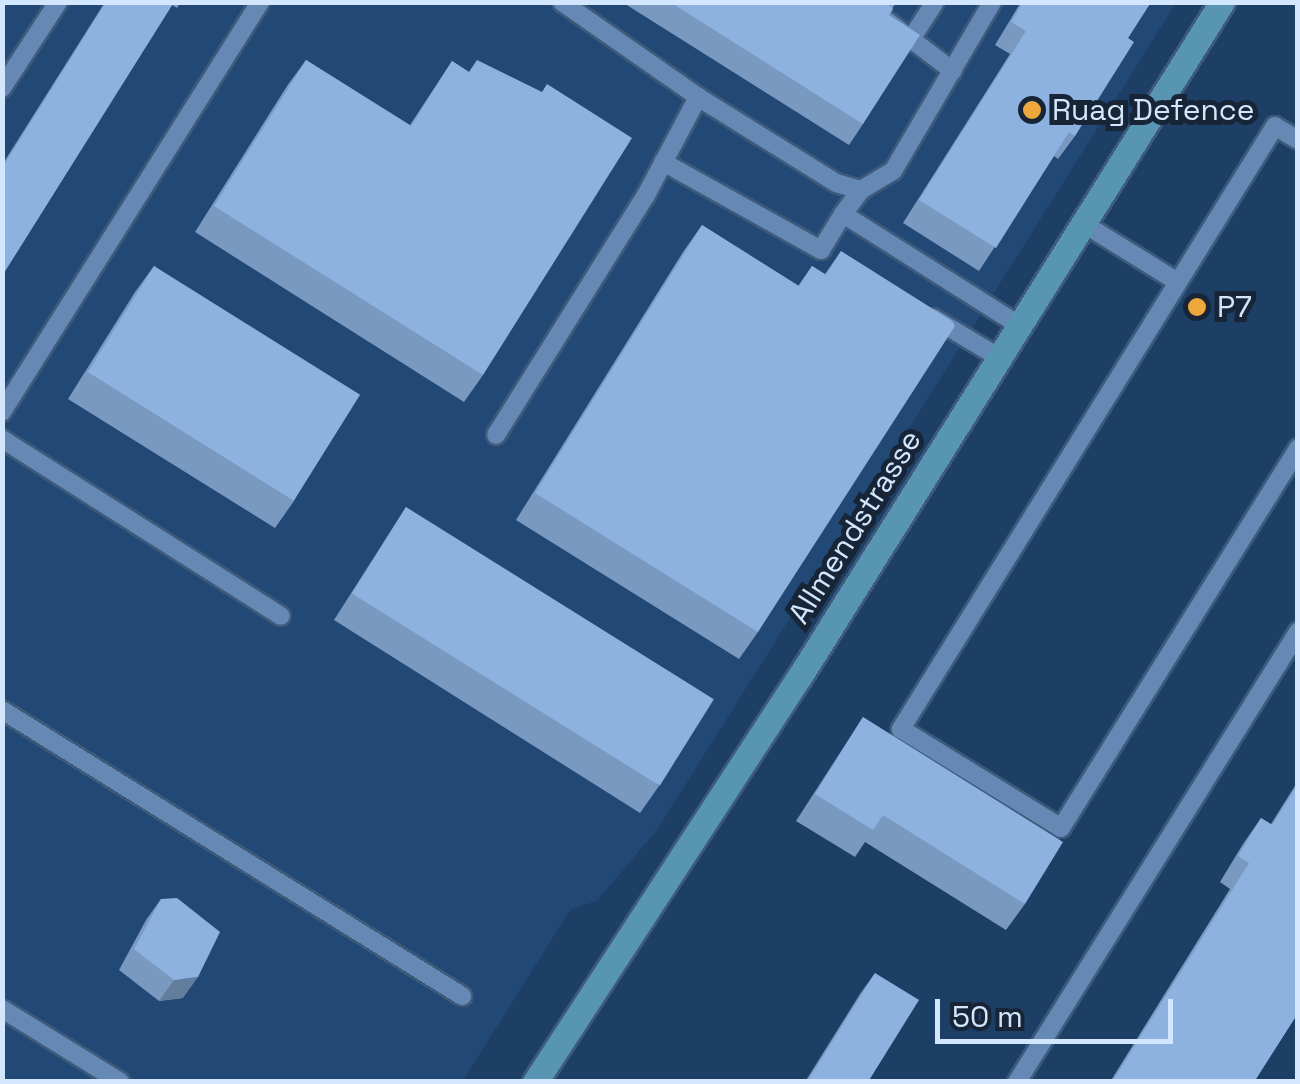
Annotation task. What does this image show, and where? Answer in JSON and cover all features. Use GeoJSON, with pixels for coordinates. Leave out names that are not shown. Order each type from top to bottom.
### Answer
{"type":"FeatureCollection","features":[{"type":"Feature","properties":{"kind":"main road","name":"Allmendstrasse"},"geometry":{"type":"LineString","coordinates":[[536,1082],[1000,358],[1222,2]]}},
{"type":"Feature","properties":{"kind":"lane"},"geometry":{"type":"LineString","coordinates":[[2,88],[58,2]]}},
{"type":"Feature","properties":{"kind":"lane"},"geometry":{"type":"LineString","coordinates":[[2,412],[260,2]]}},
{"type":"Feature","properties":{"kind":"lane"},"geometry":{"type":"LineString","coordinates":[[562,2],[698,97],[836,183],[861,190]]}},
{"type":"Feature","properties":{"kind":"lane"},"geometry":{"type":"LineString","coordinates":[[862,2],[913,36],[953,70]]}},
{"type":"Feature","properties":{"kind":"lane"},"geometry":{"type":"LineString","coordinates":[[913,36],[935,2]]}},
{"type":"Feature","properties":{"kind":"lane"},"geometry":{"type":"LineString","coordinates":[[663,162],[829,255],[843,214],[861,190],[893,171],[992,2]]}},
{"type":"Feature","properties":{"kind":"lane"},"geometry":{"type":"LineString","coordinates":[[496,435],[663,162],[698,97]]}},
{"type":"Feature","properties":{"kind":"lane"},"geometry":{"type":"LineString","coordinates":[[1298,140],[1274,126],[900,729],[1061,828],[1298,448]]}},
{"type":"Feature","properties":{"kind":"lane"},"geometry":{"type":"LineString","coordinates":[[843,214],[1020,326]]}},
{"type":"Feature","properties":{"kind":"lane"},"geometry":{"type":"LineString","coordinates":[[1084,224],[1178,282]]}},
{"type":"Feature","properties":{"kind":"lane"},"geometry":{"type":"LineString","coordinates":[[915,307],[1000,358]]}},
{"type":"Feature","properties":{"kind":"lane"},"geometry":{"type":"LineString","coordinates":[[2,439],[281,616]]}},
{"type":"Feature","properties":{"kind":"lane"},"geometry":{"type":"LineString","coordinates":[[1017,1082],[1298,632]]}},
{"type":"Feature","properties":{"kind":"lane"},"geometry":{"type":"LineString","coordinates":[[2,710],[462,996]]}},
{"type":"Feature","properties":{"kind":"lane"},"geometry":{"type":"LineString","coordinates":[[2,1009],[120,1082]]}},
{"type":"Feature","properties":{"kind":"shaded area"},"geometry":{"type":"Polygon","coordinates":[[[2,3],[1176,3],[657,830],[597,901],[571,909],[462,1082],[3,1081],[2,3]]]}},
{"type":"Feature","properties":{"kind":"building"},"geometry":{"type":"Polygon","coordinates":[[[106,2],[174,2],[2,276],[2,168],[106,2]]]}},
{"type":"Feature","properties":{"kind":"building"},"geometry":{"type":"Polygon","coordinates":[[[670,2],[885,2],[893,9],[889,15],[920,35],[863,124],[670,2]]]}},
{"type":"Feature","properties":{"kind":"building","name":"Ruag Defence"},"geometry":{"type":"Polygon","coordinates":[[[1023,2],[1151,2],[1128,38],[1134,42],[1075,136],[1069,132],[996,248],[919,200],[1026,31],[1011,22],[1023,2]]]}},
{"type":"Feature","properties":{"kind":"building"},"geometry":{"type":"Polygon","coordinates":[[[306,60],[411,126],[452,61],[469,72],[477,60],[542,92],[547,84],[632,138],[483,375],[214,206],[306,60]]]}},
{"type":"Feature","properties":{"kind":"building"},"geometry":{"type":"Polygon","coordinates":[[[702,225],[799,286],[812,266],[826,275],[841,251],[955,326],[758,632],[535,493],[702,225]]]}},
{"type":"Feature","properties":{"kind":"building"},"geometry":{"type":"Polygon","coordinates":[[[154,266],[360,395],[294,501],[88,372],[154,266]]]}},
{"type":"Feature","properties":{"kind":"building"},"geometry":{"type":"Polygon","coordinates":[[[406,507],[714,699],[660,786],[352,594],[406,507]]]}},
{"type":"Feature","properties":{"kind":"building"},"geometry":{"type":"Polygon","coordinates":[[[863,717],[1063,842],[1025,904],[883,815],[873,830],[815,794],[863,717]]]}},
{"type":"Feature","properties":{"kind":"building"},"geometry":{"type":"Polygon","coordinates":[[[1298,784],[1298,1013],[1254,1082],[1112,1082],[1249,863],[1238,856],[1261,818],[1272,825],[1298,784]]]}},
{"type":"Feature","properties":{"kind":"building"},"geometry":{"type":"Polygon","coordinates":[[[177,898],[220,932],[198,977],[174,980],[134,949],[161,899],[177,898]]]}},
{"type":"Feature","properties":{"kind":"building"},"geometry":{"type":"Polygon","coordinates":[[[875,973],[919,1000],[868,1082],[807,1082],[875,973]]]}},
{"type":"Feature","properties":{"kind":"place","name":"Ruag Defence"},"geometry":{"type":"Point","coordinates":[1032,110]}},
{"type":"Feature","properties":{"kind":"place","name":"P7"},"geometry":{"type":"Point","coordinates":[1197,307]}}]}
